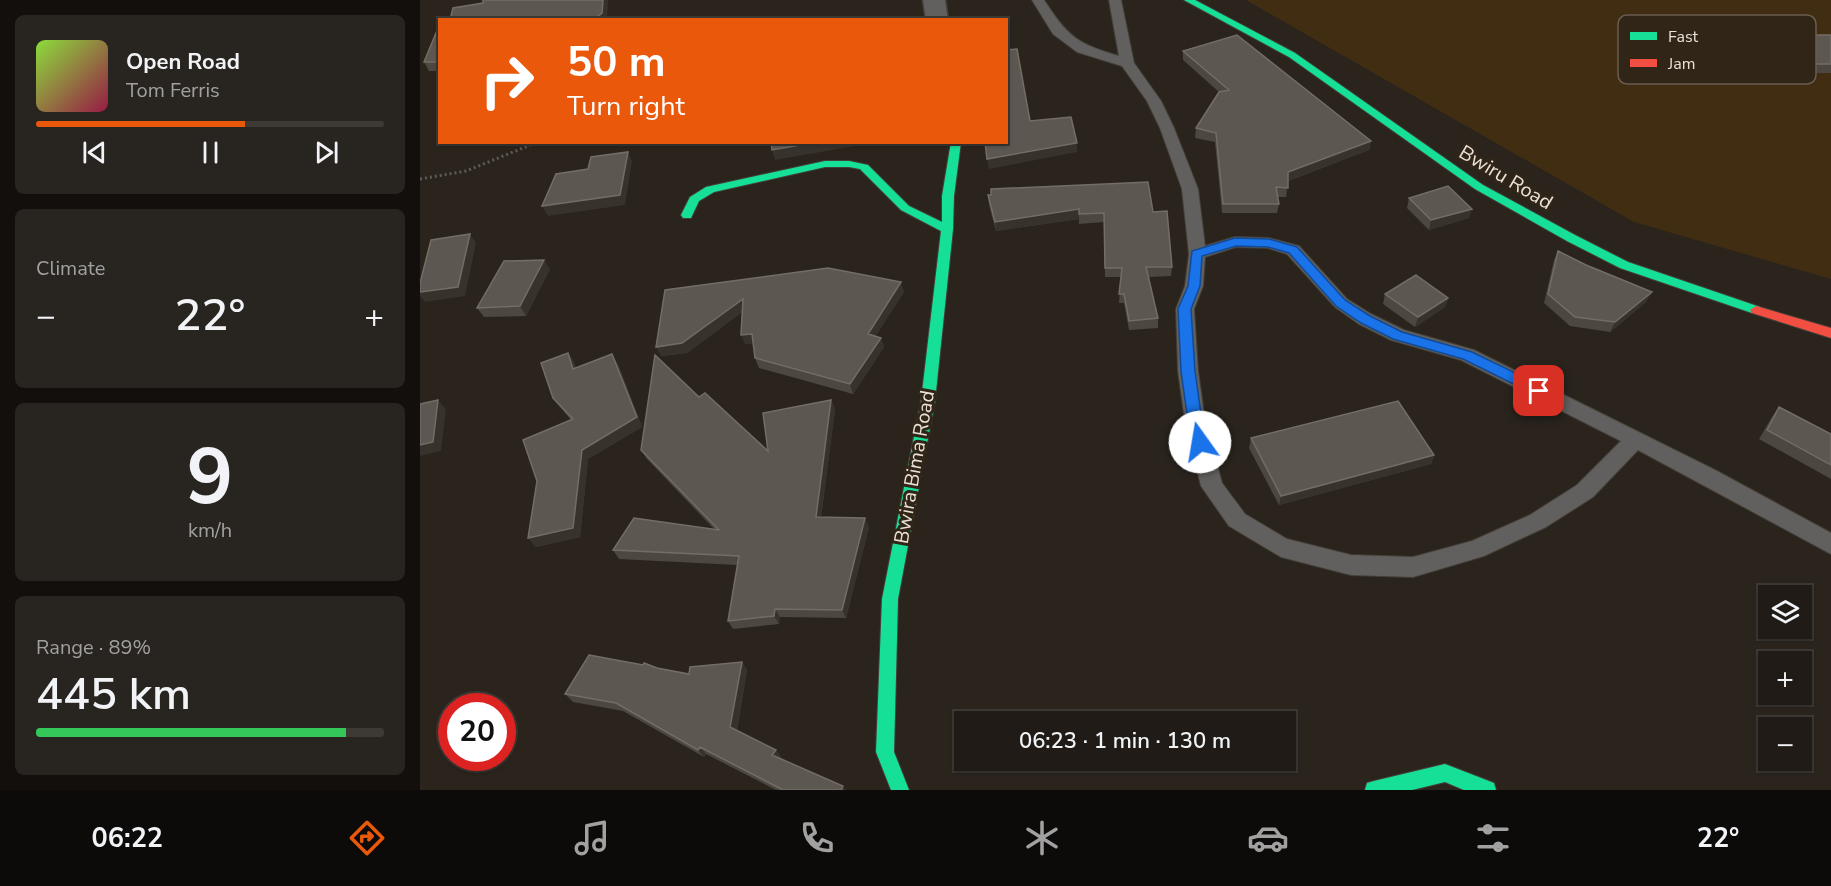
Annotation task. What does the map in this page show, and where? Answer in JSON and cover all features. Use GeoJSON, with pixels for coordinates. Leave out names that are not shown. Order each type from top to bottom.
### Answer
{"type":"FeatureCollection","features":[{"type":"Feature","properties":{"kind":"street"},"geometry":{"type":"LineString","coordinates":[[934,0],[937,18]]}},
{"type":"Feature","properties":{"kind":"street","name":"Bwiru Road"},"geometry":{"type":"LineString","coordinates":[[1188,0],[1292,55],[1479,188],[1571,238],[1624,265],[1721,299],[1831,333]]}},
{"type":"Feature","properties":{"kind":"street","name":"Bwira Bima Road"},"geometry":{"type":"LineString","coordinates":[[887,777],[890,598],[928,401],[947,229],[948,196],[956,144]]}},
{"type":"Feature","properties":{"kind":"street"},"geometry":{"type":"LineString","coordinates":[[687,215],[688,203],[696,195],[710,189],[825,164],[849,164],[864,167],[905,208],[947,229]]}},
{"type":"Feature","properties":{"kind":"street"},"geometry":{"type":"LineString","coordinates":[[1374,790],[1445,773],[1487,790]]}},
{"type":"Feature","properties":{"kind":"lane"},"geometry":{"type":"LineString","coordinates":[[1038,0],[1058,31],[1082,49],[1127,63]]}},
{"type":"Feature","properties":{"kind":"lane"},"geometry":{"type":"LineString","coordinates":[[1115,0],[1127,63],[1154,101],[1190,189],[1197,254],[1194,286],[1185,309],[1185,340],[1195,421],[1212,486],[1237,520],[1281,547],[1351,565],[1413,567],[1476,549],[1538,521],[1585,491],[1635,440]]}},
{"type":"Feature","properties":{"kind":"lane"},"geometry":{"type":"LineString","coordinates":[[1197,254],[1235,242],[1269,243],[1293,250],[1341,303],[1365,320],[1398,335],[1467,355],[1710,477],[1831,543]]}},
{"type":"Feature","properties":{"kind":"path"},"geometry":{"type":"LineString","coordinates":[[420,179],[444,177],[486,165],[533,144]]}},
{"type":"Feature","properties":{"kind":"shaded area"},"geometry":{"type":"Polygon","coordinates":[[[1246,0],[1831,0],[1831,279],[1634,222],[1246,0]]]}},
{"type":"Feature","properties":{"kind":"building"},"geometry":{"type":"Polygon","coordinates":[[[483,0],[603,0],[602,13],[596,18],[450,18],[453,8],[483,3],[483,0]]]}},
{"type":"Feature","properties":{"kind":"building"},"geometry":{"type":"Polygon","coordinates":[[[438,28],[438,62],[424,62],[438,28]]]}},
{"type":"Feature","properties":{"kind":"building"},"geometry":{"type":"Polygon","coordinates":[[[1237,35],[1371,141],[1288,172],[1288,188],[1276,187],[1279,204],[1223,204],[1216,133],[1196,128],[1219,92],[1229,90],[1183,51],[1237,35]]]}},
{"type":"Feature","properties":{"kind":"building"},"geometry":{"type":"Polygon","coordinates":[[[1816,35],[1831,35],[1831,64],[1816,64],[1816,35]]]}},
{"type":"Feature","properties":{"kind":"building"},"geometry":{"type":"Polygon","coordinates":[[[1017,49],[1030,121],[1071,117],[1077,143],[987,159],[985,144],[1008,144],[1008,50],[1017,49]]]}},
{"type":"Feature","properties":{"kind":"building"},"geometry":{"type":"Polygon","coordinates":[[[771,144],[806,144],[772,150],[771,144]]]}},
{"type":"Feature","properties":{"kind":"building"},"geometry":{"type":"Polygon","coordinates":[[[628,152],[620,195],[542,206],[556,174],[588,169],[591,157],[628,152]]]}},
{"type":"Feature","properties":{"kind":"building"},"geometry":{"type":"Polygon","coordinates":[[[1148,182],[1153,212],[1167,211],[1172,267],[1146,267],[1158,318],[1129,321],[1124,294],[1119,294],[1122,268],[1105,268],[1104,213],[1079,214],[1079,209],[995,222],[988,195],[991,195],[991,189],[1148,182]]]}},
{"type":"Feature","properties":{"kind":"building"},"geometry":{"type":"Polygon","coordinates":[[[1448,186],[1472,209],[1431,220],[1409,198],[1448,186]]]}},
{"type":"Feature","properties":{"kind":"building"},"geometry":{"type":"Polygon","coordinates":[[[470,234],[458,287],[420,292],[420,283],[431,240],[470,234]]]}},
{"type":"Feature","properties":{"kind":"building"},"geometry":{"type":"Polygon","coordinates":[[[1558,251],[1652,292],[1615,322],[1575,317],[1548,294],[1558,251]]]}},
{"type":"Feature","properties":{"kind":"building"},"geometry":{"type":"Polygon","coordinates":[[[544,260],[520,306],[477,308],[504,261],[544,260]]]}},
{"type":"Feature","properties":{"kind":"building"},"geometry":{"type":"Polygon","coordinates":[[[828,268],[901,282],[868,334],[881,338],[850,384],[755,358],[752,334],[741,335],[743,299],[682,343],[656,347],[665,290],[828,268]]]}},
{"type":"Feature","properties":{"kind":"building"},"geometry":{"type":"Polygon","coordinates":[[[1416,275],[1448,298],[1418,317],[1385,294],[1416,275]]]}},
{"type":"Feature","properties":{"kind":"building"},"geometry":{"type":"Polygon","coordinates":[[[568,353],[573,369],[612,354],[637,417],[582,450],[573,528],[528,538],[537,481],[523,440],[573,419],[553,398],[541,363],[568,353]]]}},
{"type":"Feature","properties":{"kind":"building"},"geometry":{"type":"Polygon","coordinates":[[[655,355],[699,397],[705,393],[768,451],[763,413],[831,400],[816,517],[865,518],[842,610],[775,609],[774,616],[728,621],[739,556],[613,550],[634,518],[719,530],[641,450],[655,355]]]}},
{"type":"Feature","properties":{"kind":"building"},"geometry":{"type":"Polygon","coordinates":[[[438,400],[433,442],[420,445],[420,404],[438,400]]]}},
{"type":"Feature","properties":{"kind":"building"},"geometry":{"type":"Polygon","coordinates":[[[1398,401],[1434,455],[1281,496],[1251,438],[1398,401]]]}},
{"type":"Feature","properties":{"kind":"building"},"geometry":{"type":"Polygon","coordinates":[[[1779,407],[1831,434],[1831,465],[1767,430],[1779,407]]]}},
{"type":"Feature","properties":{"kind":"building"},"geometry":{"type":"Polygon","coordinates":[[[589,655],[643,665],[644,663],[689,674],[690,667],[742,662],[730,727],[776,750],[772,755],[843,786],[841,790],[783,790],[700,747],[698,750],[616,703],[565,694],[589,655]]]}},
{"type":"Feature","properties":{"kind":"traffic: fast"},"geometry":{"type":"LineString","coordinates":[[1188,0],[1292,55],[1479,187],[1571,238],[1624,265],[1756,310]]}},
{"type":"Feature","properties":{"kind":"traffic: fast"},"geometry":{"type":"LineString","coordinates":[[900,790],[885,752],[890,599],[928,401],[947,229],[948,196],[956,144]]}},
{"type":"Feature","properties":{"kind":"traffic: fast"},"geometry":{"type":"LineString","coordinates":[[687,215],[694,199],[710,189],[825,164],[849,164],[864,167],[905,208],[947,229]]}},
{"type":"Feature","properties":{"kind":"traffic: fast"},"geometry":{"type":"LineString","coordinates":[[1374,790],[1445,773],[1487,790]]}},
{"type":"Feature","properties":{"kind":"traffic: jam"},"geometry":{"type":"LineString","coordinates":[[1756,310],[1831,333]]}},
{"type":"Feature","properties":{"kind":"route"},"geometry":{"type":"LineString","coordinates":[[1200,442],[1188,371],[1185,309],[1194,286],[1197,254],[1235,242],[1269,243],[1293,250],[1341,303],[1365,320],[1398,335],[1467,355],[1539,391]]}}]}
